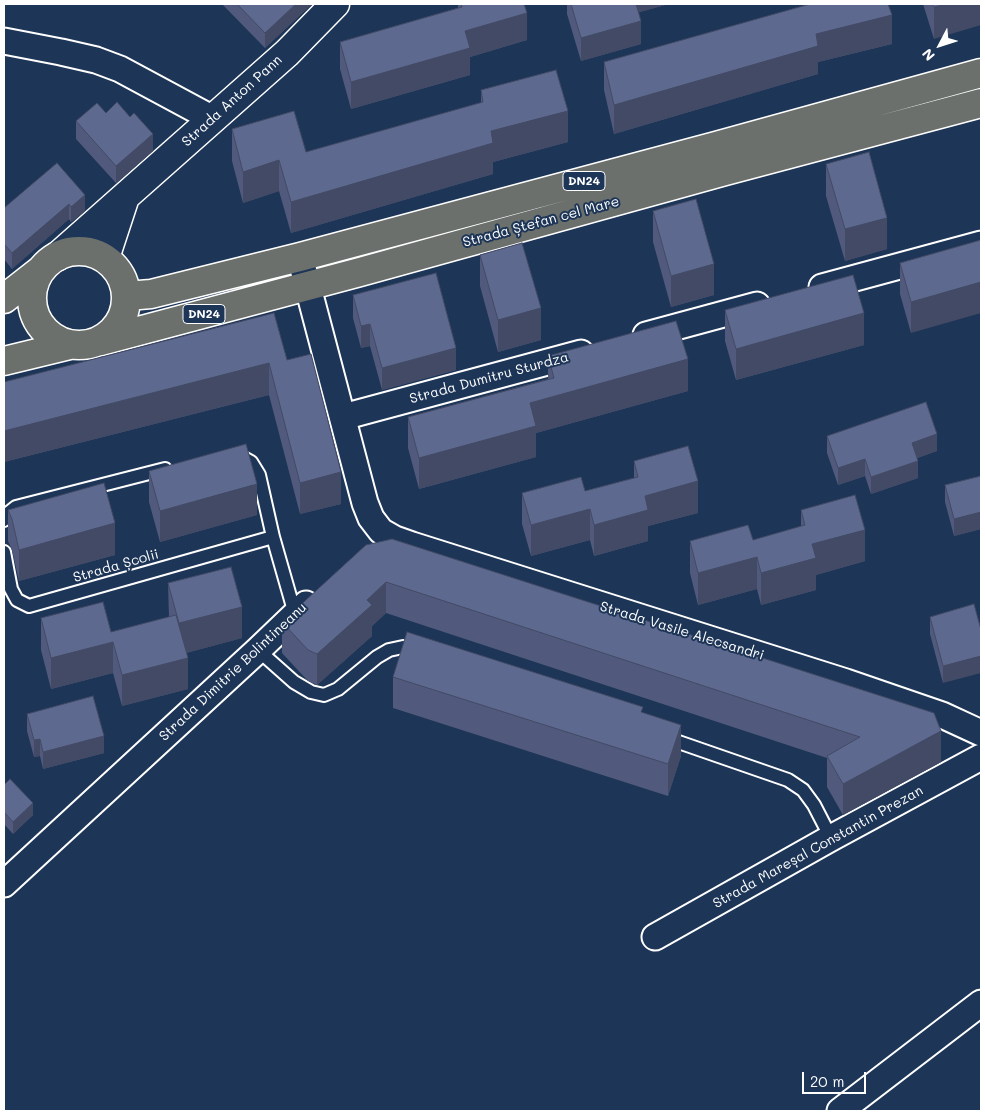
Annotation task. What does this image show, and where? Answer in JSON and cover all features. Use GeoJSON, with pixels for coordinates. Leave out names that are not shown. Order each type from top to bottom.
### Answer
{"type":"FeatureCollection","features":[{"type":"Feature","properties":{"kind":"main road","name":"Strada Anton Pann"},"geometry":{"type":"LineString","coordinates":[[49,263],[213,120],[287,52],[335,4]]}},
{"type":"Feature","properties":{"kind":"main road","name":"Strada Ștefan cel Mare"},"geometry":{"type":"LineString","coordinates":[[127,296],[151,294],[300,257],[716,146],[981,72]]}},
{"type":"Feature","properties":{"kind":"main road","name":"Strada Ștefan cel Mare"},"geometry":{"type":"LineString","coordinates":[[101,341],[725,171],[981,104]]}},
{"type":"Feature","properties":{"kind":"main road"},"geometry":{"type":"LineString","coordinates":[[105,258],[126,196]]}},
{"type":"Feature","properties":{"kind":"main road"},"geometry":{"type":"LineString","coordinates":[[6,294],[49,263],[74,251],[90,252],[105,258],[116,268],[124,281],[127,296],[126,310],[121,322],[112,333],[101,341],[86,346],[70,345],[55,340],[43,329],[35,316],[32,300],[34,284],[49,263]]}},
{"type":"Feature","properties":{"kind":"main road"},"geometry":{"type":"LineString","coordinates":[[4,361],[70,345]]}},
{"type":"Feature","properties":{"kind":"street"},"geometry":{"type":"LineString","coordinates":[[4,41],[96,60],[120,69],[213,120]]}},
{"type":"Feature","properties":{"kind":"street","name":"Strada Dumitru Sturdza"},"geometry":{"type":"LineString","coordinates":[[343,417],[981,244]]}},
{"type":"Feature","properties":{"kind":"street"},"geometry":{"type":"LineString","coordinates":[[300,257],[343,417]]}},
{"type":"Feature","properties":{"kind":"street","name":"Strada Vasile Alecsandri"},"geometry":{"type":"LineString","coordinates":[[343,417],[365,504],[372,518],[374,538],[394,539],[864,688],[942,715],[981,733]]}},
{"type":"Feature","properties":{"kind":"street","name":"Strada Dimitrie Bolintineanu"},"geometry":{"type":"LineString","coordinates":[[4,884],[258,650],[324,586]]}},
{"type":"Feature","properties":{"kind":"street","name":"Strada Mareșal Constantin Prezan"},"geometry":{"type":"LineString","coordinates":[[655,937],[831,838],[981,757]]}},
{"type":"Feature","properties":{"kind":"street"},"geometry":{"type":"LineString","coordinates":[[840,1111],[981,1003]]}},
{"type":"Feature","properties":{"kind":"lane"},"geometry":{"type":"LineString","coordinates":[[222,459],[240,456],[251,462],[259,475],[273,537],[295,614]]}},
{"type":"Feature","properties":{"kind":"lane"},"geometry":{"type":"LineString","coordinates":[[4,520],[6,515],[16,506],[177,467]]}},
{"type":"Feature","properties":{"kind":"lane","name":"Strada Școlii"},"geometry":{"type":"LineString","coordinates":[[4,552],[10,590],[17,600],[29,606],[273,537]]}},
{"type":"Feature","properties":{"kind":"lane"},"geometry":{"type":"LineString","coordinates":[[258,650],[294,682],[311,692],[324,695],[338,689],[377,657],[389,650],[403,647],[433,658]]}},
{"type":"Feature","properties":{"kind":"lane"},"geometry":{"type":"LineString","coordinates":[[648,732],[788,780],[803,790],[814,804],[831,838]]}},
{"type":"Feature","properties":{"kind":"building"},"geometry":{"type":"Polygon","coordinates":[[[237,4],[296,4],[265,33],[237,4]]]}},
{"type":"Feature","properties":{"kind":"building"},"geometry":{"type":"Polygon","coordinates":[[[461,4],[524,4],[527,13],[465,31],[470,48],[351,82],[340,42],[462,7],[461,4]]]}},
{"type":"Feature","properties":{"kind":"building"},"geometry":{"type":"Polygon","coordinates":[[[571,4],[636,4],[641,21],[581,38],[571,4]]]}},
{"type":"Feature","properties":{"kind":"building"},"geometry":{"type":"Polygon","coordinates":[[[810,4],[888,4],[892,15],[816,34],[818,46],[614,105],[604,62],[810,4]]]}},
{"type":"Feature","properties":{"kind":"building"},"geometry":{"type":"Polygon","coordinates":[[[932,4],[946,4],[934,7],[932,4]]]}},
{"type":"Feature","properties":{"kind":"building"},"geometry":{"type":"Polygon","coordinates":[[[556,70],[568,111],[491,131],[493,143],[291,202],[279,160],[243,172],[232,129],[294,111],[306,152],[483,102],[481,90],[556,70]]]}},
{"type":"Feature","properties":{"kind":"building"},"geometry":{"type":"Polygon","coordinates":[[[117,102],[130,117],[134,113],[153,134],[116,166],[76,121],[97,103],[106,113],[117,102]]]}},
{"type":"Feature","properties":{"kind":"building"},"geometry":{"type":"Polygon","coordinates":[[[869,152],[887,218],[845,229],[826,164],[869,152]]]}},
{"type":"Feature","properties":{"kind":"building"},"geometry":{"type":"Polygon","coordinates":[[[57,163],[85,195],[71,207],[69,204],[12,253],[4,244],[4,208],[57,163]]]}},
{"type":"Feature","properties":{"kind":"building"},"geometry":{"type":"Polygon","coordinates":[[[696,199],[714,264],[671,276],[653,211],[696,199]]]}},
{"type":"Feature","properties":{"kind":"building"},"geometry":{"type":"Polygon","coordinates":[[[981,240],[981,282],[911,302],[900,263],[981,240]]]}},
{"type":"Feature","properties":{"kind":"building"},"geometry":{"type":"Polygon","coordinates":[[[522,243],[541,308],[498,320],[480,255],[522,243]]]}},
{"type":"Feature","properties":{"kind":"building"},"geometry":{"type":"Polygon","coordinates":[[[436,273],[456,348],[382,368],[370,324],[361,326],[353,295],[436,273]]]}},
{"type":"Feature","properties":{"kind":"building"},"geometry":{"type":"Polygon","coordinates":[[[853,275],[864,313],[736,349],[725,310],[853,275]]]}},
{"type":"Feature","properties":{"kind":"building"},"geometry":{"type":"Polygon","coordinates":[[[274,313],[287,360],[311,354],[341,472],[300,483],[269,363],[4,431],[4,382],[274,313]]]}},
{"type":"Feature","properties":{"kind":"building"},"geometry":{"type":"Polygon","coordinates":[[[676,321],[688,359],[530,403],[536,426],[419,458],[408,417],[554,378],[548,356],[676,321]]]}},
{"type":"Feature","properties":{"kind":"building"},"geometry":{"type":"Polygon","coordinates":[[[926,402],[937,434],[912,443],[918,461],[871,477],[865,459],[838,468],[827,436],[926,402]]]}},
{"type":"Feature","properties":{"kind":"building"},"geometry":{"type":"Polygon","coordinates":[[[246,444],[257,484],[160,511],[149,471],[246,444]]]}},
{"type":"Feature","properties":{"kind":"building"},"geometry":{"type":"Polygon","coordinates":[[[688,446],[698,481],[645,496],[648,510],[594,525],[590,509],[531,525],[522,493],[581,477],[585,491],[638,477],[634,461],[688,446]]]}},
{"type":"Feature","properties":{"kind":"building"},"geometry":{"type":"Polygon","coordinates":[[[981,476],[981,512],[954,519],[945,485],[981,476]]]}},
{"type":"Feature","properties":{"kind":"building"},"geometry":{"type":"Polygon","coordinates":[[[104,483],[115,523],[19,550],[8,510],[104,483]]]}},
{"type":"Feature","properties":{"kind":"building"},"geometry":{"type":"Polygon","coordinates":[[[855,495],[865,530],[812,544],[816,558],[761,573],[757,557],[698,573],[690,541],[748,525],[753,540],[805,525],[801,510],[855,495]]]}},
{"type":"Feature","properties":{"kind":"building"},"geometry":{"type":"Polygon","coordinates":[[[392,539],[934,713],[941,731],[843,784],[827,756],[860,737],[386,582],[367,600],[372,605],[317,654],[308,650],[282,622],[366,545],[392,539]]]}},
{"type":"Feature","properties":{"kind":"building"},"geometry":{"type":"Polygon","coordinates":[[[231,567],[242,607],[179,623],[168,583],[231,567]]]}},
{"type":"Feature","properties":{"kind":"building"},"geometry":{"type":"Polygon","coordinates":[[[103,602],[111,632],[176,615],[188,658],[122,675],[113,642],[51,658],[41,618],[103,602]]]}},
{"type":"Feature","properties":{"kind":"building"},"geometry":{"type":"Polygon","coordinates":[[[974,604],[981,630],[981,656],[943,666],[930,617],[974,604]]]}},
{"type":"Feature","properties":{"kind":"building"},"geometry":{"type":"Polygon","coordinates":[[[407,632],[643,707],[641,712],[681,725],[668,764],[393,677],[407,632]]]}},
{"type":"Feature","properties":{"kind":"building"},"geometry":{"type":"Polygon","coordinates":[[[93,696],[104,736],[43,752],[40,739],[34,740],[27,714],[93,696]]]}},
{"type":"Feature","properties":{"kind":"building"},"geometry":{"type":"Polygon","coordinates":[[[10,779],[33,803],[13,822],[4,812],[4,785],[10,779]]]}}]}
